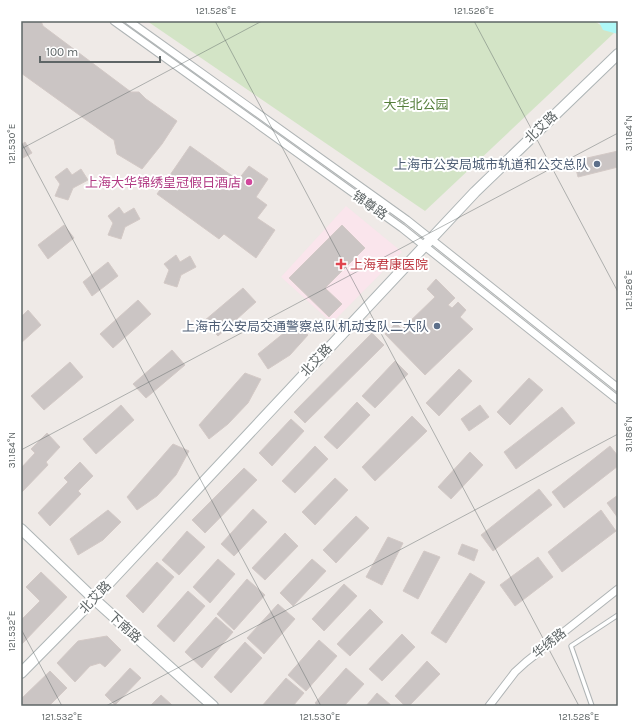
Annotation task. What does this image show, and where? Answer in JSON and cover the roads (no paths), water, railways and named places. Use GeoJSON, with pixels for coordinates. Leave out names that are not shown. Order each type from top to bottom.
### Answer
{"type":"FeatureCollection","features":[{"type":"Feature","properties":{"kind":"street","name":"锦尊路"},"geometry":{"type":"LineString","coordinates":[[114,21],[428,242],[618,388]]}},
{"type":"Feature","properties":{"kind":"street","name":"锦尊路"},"geometry":{"type":"LineString","coordinates":[[129,21],[407,220],[428,242],[618,400]]}},
{"type":"Feature","properties":{"kind":"street","name":"北艾路"},"geometry":{"type":"LineString","coordinates":[[21,673],[94,599],[428,242],[507,160],[618,54]]}},
{"type":"Feature","properties":{"kind":"street","name":"下南路"},"geometry":{"type":"LineString","coordinates":[[21,529],[94,599],[213,706]]}},
{"type":"Feature","properties":{"kind":"street","name":"华绣路"},"geometry":{"type":"LineString","coordinates":[[489,706],[515,672],[526,662],[618,589]]}},
{"type":"Feature","properties":{"kind":"lane"},"geometry":{"type":"LineString","coordinates":[[592,706],[571,646],[618,615]]}},
{"type":"Feature","properties":{"kind":"water"},"geometry":{"type":"Polygon","coordinates":[[[596,21],[618,21],[618,34],[603,30],[599,22],[596,21]]]}},
{"type":"Feature","properties":{"kind":"place","name":"上海市公安局城市轨道和公交总队"},"geometry":{"type":"Point","coordinates":[597,164]}},
{"type":"Feature","properties":{"kind":"place","name":"上海大华锦绣皇冠假日酒店"},"geometry":{"type":"Point","coordinates":[249,182]}},
{"type":"Feature","properties":{"kind":"place","name":"上海君康医院"},"geometry":{"type":"Point","coordinates":[341,264]}},
{"type":"Feature","properties":{"kind":"place","name":"上海市公安局交通警察总队机动支队二大队"},"geometry":{"type":"Point","coordinates":[437,326]}},
{"type":"Feature","properties":{"kind":"park label","name":"大华北公园"},"geometry":{"type":"Point","coordinates":[416,104]}}]}
